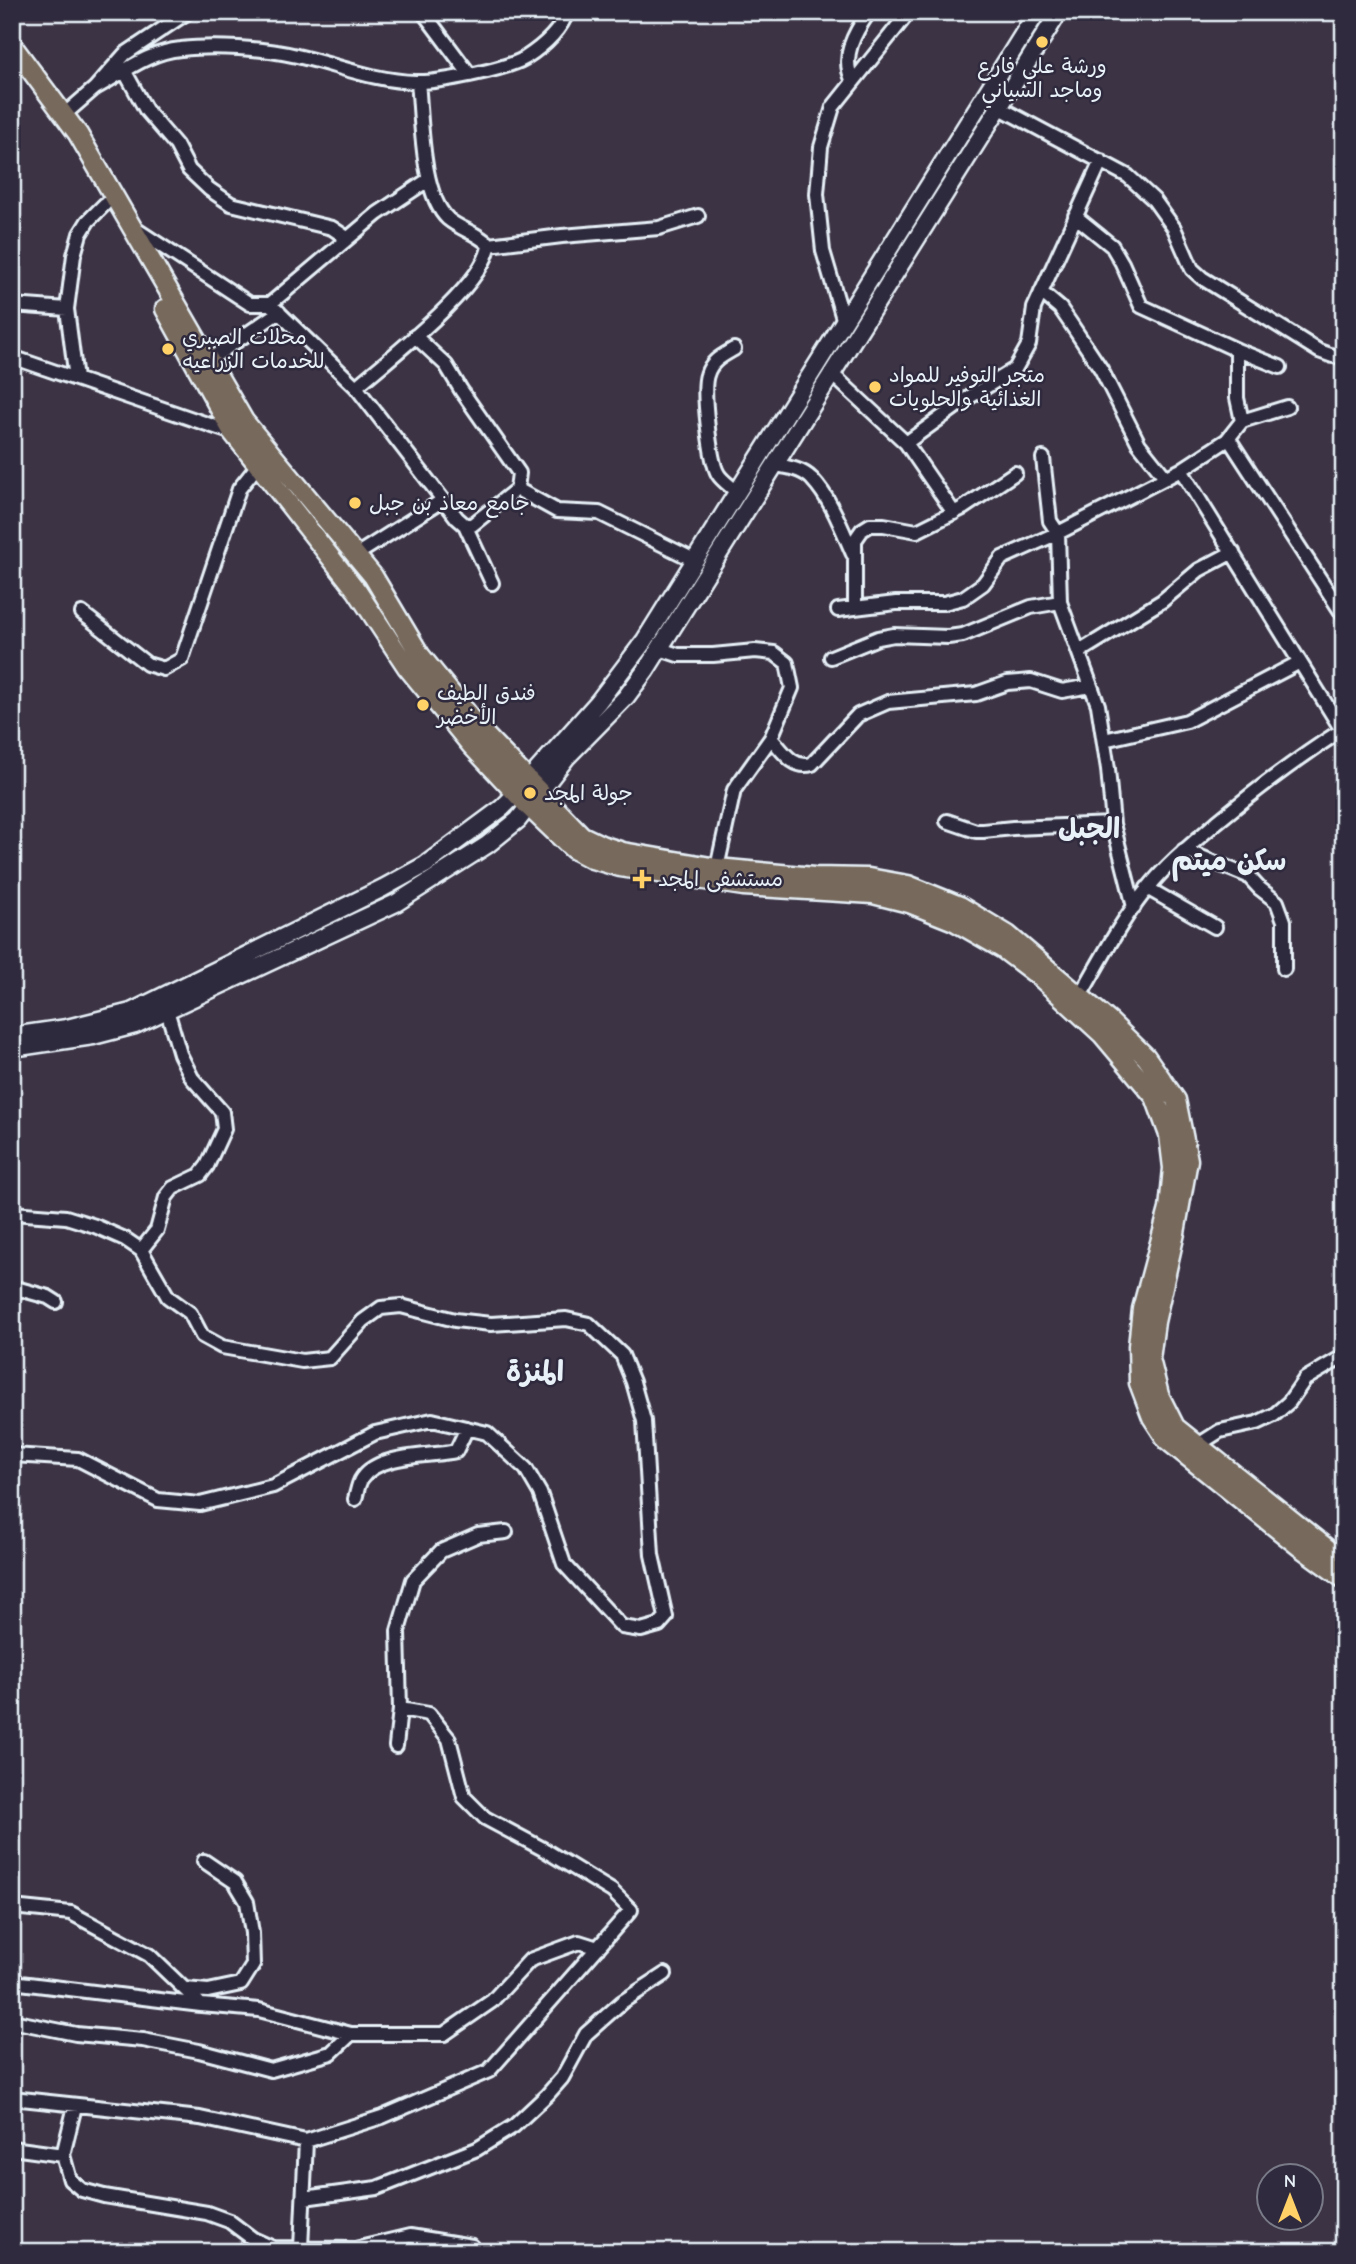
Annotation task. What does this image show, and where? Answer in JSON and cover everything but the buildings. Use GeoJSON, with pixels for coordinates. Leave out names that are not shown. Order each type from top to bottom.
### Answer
{"type":"FeatureCollection","features":[{"type":"Feature","properties":{"kind":"main road"},"geometry":{"type":"LineString","coordinates":[[12,1036],[131,1012],[278,949],[396,903],[487,845],[518,820],[528,794],[632,659],[696,561],[1037,12]]}},
{"type":"Feature","properties":{"kind":"main road"},"geometry":{"type":"LineString","coordinates":[[528,794],[626,697],[646,670],[1059,12]]}},
{"type":"Feature","properties":{"kind":"main road"},"geometry":{"type":"LineString","coordinates":[[12,46],[65,114],[264,458],[357,590],[407,667],[471,745],[582,836],[601,845],[623,852],[718,868],[814,877],[869,878],[908,885],[960,906],[1008,935],[1146,1057],[1176,1100],[1188,1160],[1150,1359],[1159,1395],[1175,1427],[1344,1579]]}},
{"type":"Feature","properties":{"kind":"main road"},"geometry":{"type":"LineString","coordinates":[[65,114],[70,142],[233,433],[264,458],[356,555],[373,576],[420,655],[573,849],[592,859],[620,867],[743,886],[873,894],[909,904],[954,921],[1003,949],[1040,977],[1102,1034],[1155,1097],[1168,1135],[1173,1168],[1169,1209],[1142,1309],[1138,1346],[1139,1383],[1152,1417],[1167,1440],[1344,1562]]}},
{"type":"Feature","properties":{"kind":"main road"},"geometry":{"type":"LineString","coordinates":[[853,307],[869,316]]}},
{"type":"Feature","properties":{"kind":"main road"},"geometry":{"type":"LineString","coordinates":[[632,659],[646,670]]}},
{"type":"Feature","properties":{"kind":"main road"},"geometry":{"type":"LineString","coordinates":[[12,1048],[93,1036],[135,1026],[278,949]]}},
{"type":"Feature","properties":{"kind":"street"},"geometry":{"type":"LineString","coordinates":[[65,114],[95,88],[125,54],[188,12]]}},
{"type":"Feature","properties":{"kind":"street"},"geometry":{"type":"LineString","coordinates":[[423,12],[470,75]]}},
{"type":"Feature","properties":{"kind":"street"},"geometry":{"type":"LineString","coordinates":[[95,88],[158,52],[182,48],[261,50],[297,56],[373,78],[418,82],[470,75],[523,60],[551,38],[567,12]]}},
{"type":"Feature","properties":{"kind":"street"},"geometry":{"type":"LineString","coordinates":[[853,81],[849,74],[848,56],[856,31],[869,12]]}},
{"type":"Feature","properties":{"kind":"street"},"geometry":{"type":"LineString","coordinates":[[844,322],[823,251],[817,194],[821,147],[833,107],[909,12]]}},
{"type":"Feature","properties":{"kind":"street"},"geometry":{"type":"LineString","coordinates":[[125,72],[146,110],[176,145],[189,170],[209,189],[232,204],[332,228],[347,238]]}},
{"type":"Feature","properties":{"kind":"street"},"geometry":{"type":"LineString","coordinates":[[356,387],[462,293],[488,254],[489,246],[482,238],[464,231],[447,218],[436,204],[428,180],[418,82]]}},
{"type":"Feature","properties":{"kind":"street"},"geometry":{"type":"LineString","coordinates":[[1000,108],[1128,176],[1154,200],[1174,228],[1192,270],[1319,351],[1344,357]]}},
{"type":"Feature","properties":{"kind":"street"},"geometry":{"type":"LineString","coordinates":[[906,443],[968,398],[1015,369],[1029,344],[1034,308],[1101,160]]}},
{"type":"Feature","properties":{"kind":"street"},"geometry":{"type":"LineString","coordinates":[[209,360],[274,308],[347,238],[428,180]]}},
{"type":"Feature","properties":{"kind":"street"},"geometry":{"type":"LineString","coordinates":[[76,379],[67,309],[75,254],[80,234],[88,221],[106,204]]}},
{"type":"Feature","properties":{"kind":"street"},"geometry":{"type":"LineString","coordinates":[[489,246],[562,236],[659,228],[698,216]]}},
{"type":"Feature","properties":{"kind":"street"},"geometry":{"type":"LineString","coordinates":[[1075,216],[1112,246],[1140,306],[1280,367]]}},
{"type":"Feature","properties":{"kind":"street"},"geometry":{"type":"LineString","coordinates":[[131,226],[250,303],[274,308],[356,387],[465,525],[492,583]]}},
{"type":"Feature","properties":{"kind":"street"},"geometry":{"type":"LineString","coordinates":[[1041,292],[1060,308],[1071,324],[1101,369],[1139,444],[1166,478]]}},
{"type":"Feature","properties":{"kind":"street"},"geometry":{"type":"LineString","coordinates":[[12,304],[67,309]]}},
{"type":"Feature","properties":{"kind":"street"},"geometry":{"type":"LineString","coordinates":[[415,336],[446,365],[519,472],[517,489],[472,525],[465,525]]}},
{"type":"Feature","properties":{"kind":"street"},"geometry":{"type":"LineString","coordinates":[[734,349],[715,360],[707,374],[705,387],[712,454],[718,474],[738,493]]}},
{"type":"Feature","properties":{"kind":"street"},"geometry":{"type":"LineString","coordinates":[[1237,350],[1237,398],[1242,421]]}},
{"type":"Feature","properties":{"kind":"street"},"geometry":{"type":"LineString","coordinates":[[12,357],[233,433]]}},
{"type":"Feature","properties":{"kind":"street"},"geometry":{"type":"LineString","coordinates":[[832,374],[906,443],[954,513]]}},
{"type":"Feature","properties":{"kind":"street"},"geometry":{"type":"LineString","coordinates":[[838,610],[896,603],[944,603],[963,598],[983,584],[1003,558],[1181,470],[1227,440],[1242,421],[1287,407]]}},
{"type":"Feature","properties":{"kind":"street"},"geometry":{"type":"LineString","coordinates":[[1227,440],[1231,442],[1344,616]]}},
{"type":"Feature","properties":{"kind":"street"},"geometry":{"type":"LineString","coordinates":[[82,613],[147,664],[164,669],[182,659],[239,489],[264,458]]}},
{"type":"Feature","properties":{"kind":"street"},"geometry":{"type":"LineString","coordinates":[[1043,458],[1049,521],[1058,533],[1059,602],[1098,705],[1113,824],[1134,907]]}},
{"type":"Feature","properties":{"kind":"street"},"geometry":{"type":"LineString","coordinates":[[775,465],[793,468],[811,478],[835,515],[855,559]]}},
{"type":"Feature","properties":{"kind":"street"},"geometry":{"type":"LineString","coordinates":[[1080,996],[1147,888],[1184,850],[1303,755],[1343,730],[1181,470]]}},
{"type":"Feature","properties":{"kind":"street"},"geometry":{"type":"LineString","coordinates":[[855,608],[855,541],[862,530],[870,524],[884,524],[917,531],[954,513],[1016,473]]}},
{"type":"Feature","properties":{"kind":"street"},"geometry":{"type":"LineString","coordinates":[[517,489],[557,511],[599,513],[696,561]]}},
{"type":"Feature","properties":{"kind":"street"},"geometry":{"type":"LineString","coordinates":[[356,555],[443,500]]}},
{"type":"Feature","properties":{"kind":"street"},"geometry":{"type":"LineString","coordinates":[[1079,652],[1162,601],[1199,570],[1233,552]]}},
{"type":"Feature","properties":{"kind":"street"},"geometry":{"type":"LineString","coordinates":[[831,657],[878,638],[894,635],[948,638],[963,635],[1031,607],[1059,602]]}},
{"type":"Feature","properties":{"kind":"street"},"geometry":{"type":"LineString","coordinates":[[660,649],[678,655],[755,651],[774,653],[787,663],[792,688],[771,737],[734,790],[718,868]]}},
{"type":"Feature","properties":{"kind":"street"},"geometry":{"type":"LineString","coordinates":[[1104,740],[1186,721],[1300,662]]}},
{"type":"Feature","properties":{"kind":"street"},"geometry":{"type":"LineString","coordinates":[[771,737],[791,761],[804,766],[812,764],[858,715],[888,702],[976,694],[1007,684],[1031,681],[1062,691],[1091,686]]}},
{"type":"Feature","properties":{"kind":"street"},"geometry":{"type":"LineString","coordinates":[[947,821],[976,831],[1113,824]]}},
{"type":"Feature","properties":{"kind":"street"},"geometry":{"type":"LineString","coordinates":[[1184,850],[1248,876],[1277,902],[1284,921],[1284,969]]}},
{"type":"Feature","properties":{"kind":"street"},"geometry":{"type":"LineString","coordinates":[[1147,888],[1215,928]]}},
{"type":"Feature","properties":{"kind":"street"},"geometry":{"type":"LineString","coordinates":[[141,1250],[157,1230],[166,1197],[173,1188],[200,1175],[224,1129],[222,1112],[192,1078],[180,1054],[167,1010]]}},
{"type":"Feature","properties":{"kind":"street"},"geometry":{"type":"LineString","coordinates":[[12,1213],[66,1217],[115,1235],[141,1250],[168,1297],[190,1313],[202,1336],[222,1346],[264,1356],[302,1362],[330,1358],[363,1321],[381,1308],[401,1306],[455,1320],[491,1324],[566,1319],[589,1324],[622,1355],[644,1421],[652,1555],[666,1617],[659,1625],[641,1630],[622,1627],[564,1564],[540,1493],[526,1469],[487,1433],[467,1428],[432,1420],[375,1433],[273,1486],[200,1504],[158,1500],[78,1459],[13,1456]]}},
{"type":"Feature","properties":{"kind":"street"},"geometry":{"type":"LineString","coordinates":[[12,1287],[57,1302]]}},
{"type":"Feature","properties":{"kind":"street"},"geometry":{"type":"LineString","coordinates":[[1198,1445],[1220,1431],[1256,1423],[1274,1415],[1290,1402],[1305,1379],[1344,1356]]}},
{"type":"Feature","properties":{"kind":"street"},"geometry":{"type":"LineString","coordinates":[[355,1499],[362,1477],[379,1464],[419,1454],[456,1451],[467,1428]]}},
{"type":"Feature","properties":{"kind":"street"},"geometry":{"type":"LineString","coordinates":[[396,1746],[400,1709],[398,1631],[413,1580],[441,1551],[478,1535],[506,1532]]}},
{"type":"Feature","properties":{"kind":"street"},"geometry":{"type":"LineString","coordinates":[[12,2098],[200,2118],[306,2141],[382,2117],[489,2071],[631,1910],[612,1891],[485,1818],[464,1797],[449,1739],[443,1730],[429,1714],[400,1709]]}},
{"type":"Feature","properties":{"kind":"street"},"geometry":{"type":"LineString","coordinates":[[185,1989],[208,1992],[241,1984],[253,1965],[247,1902],[235,1882],[204,1861]]}},
{"type":"Feature","properties":{"kind":"street"},"geometry":{"type":"LineString","coordinates":[[12,1907],[71,1913],[149,1955],[201,2005]]}},
{"type":"Feature","properties":{"kind":"street"},"geometry":{"type":"LineString","coordinates":[[12,1982],[259,2010],[351,2034],[444,2034],[492,2001],[530,1960],[579,1942],[598,1948]]}},
{"type":"Feature","properties":{"kind":"street"},"geometry":{"type":"LineString","coordinates":[[304,2198],[377,2188],[477,2149],[514,2126],[547,2095],[562,2078],[586,2034],[622,2002],[665,1974]]}},
{"type":"Feature","properties":{"kind":"street"},"geometry":{"type":"LineString","coordinates":[[12,2021],[76,2034],[143,2040],[271,2070],[331,2053],[351,2034]]}},
{"type":"Feature","properties":{"kind":"street"},"geometry":{"type":"LineString","coordinates":[[75,2106],[63,2155],[70,2180],[82,2190],[206,2213],[229,2221],[253,2239],[273,2248],[355,2249],[410,2236],[472,2246]]}},
{"type":"Feature","properties":{"kind":"street"},"geometry":{"type":"LineString","coordinates":[[301,2248],[306,2141]]}},
{"type":"Feature","properties":{"kind":"street"},"geometry":{"type":"LineString","coordinates":[[12,2148],[63,2155]]}},
{"type":"Feature","properties":{"kind":"place","name":"ورشة علي فارع وماجد السياني"},"geometry":{"type":"Point","coordinates":[1042,42]}},
{"type":"Feature","properties":{"kind":"place","name":"محلات الصبري للخدمات الزراعيه"},"geometry":{"type":"Point","coordinates":[168,349]}},
{"type":"Feature","properties":{"kind":"place","name":"متجر التوفير للمواد الغذائية والحلويات"},"geometry":{"type":"Point","coordinates":[875,387]}},
{"type":"Feature","properties":{"kind":"place","name":"جامع معاذ بن جبل"},"geometry":{"type":"Point","coordinates":[355,503]}},
{"type":"Feature","properties":{"kind":"place","name":"فندق الطيف الأخضر"},"geometry":{"type":"Point","coordinates":[423,705]}},
{"type":"Feature","properties":{"kind":"place","name":"جولة المجد"},"geometry":{"type":"Point","coordinates":[530,793]}},
{"type":"Feature","properties":{"kind":"place","name":"مستشفى المجد"},"geometry":{"type":"Point","coordinates":[642,879]}},
{"type":"Feature","properties":{"kind":"district","name":"الجبل"},"geometry":{"type":"Point","coordinates":[1089,828]}},
{"type":"Feature","properties":{"kind":"district","name":"سكن ميتم"},"geometry":{"type":"Point","coordinates":[1229,860]}},
{"type":"Feature","properties":{"kind":"district","name":"المنزة"},"geometry":{"type":"Point","coordinates":[535,1371]}}]}
